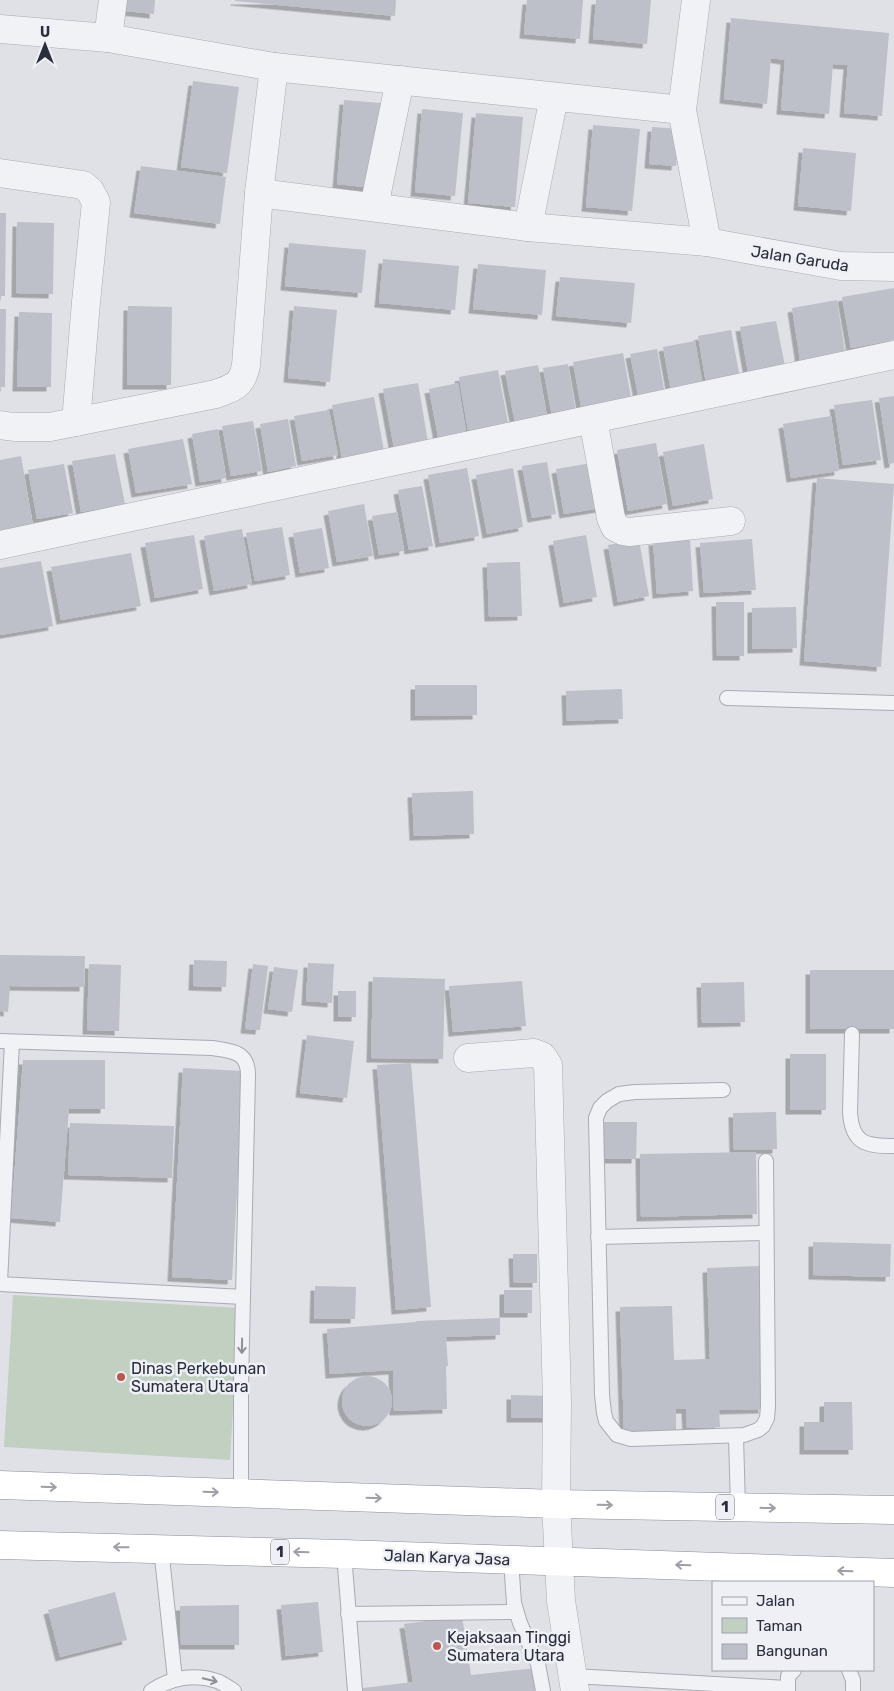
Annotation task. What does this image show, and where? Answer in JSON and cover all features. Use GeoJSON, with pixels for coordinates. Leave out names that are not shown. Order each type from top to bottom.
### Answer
{"type":"FeatureCollection","features":[{"type":"Feature","properties":{"kind":"highway","name":"1"},"geometry":{"type":"LineString","coordinates":[[0,1485],[556,1504],[894,1510]]}},
{"type":"Feature","properties":{"kind":"highway","name":"Jalan Karya Jasa"},"geometry":{"type":"LineString","coordinates":[[0,1545],[161,1548],[560,1561],[805,1576],[894,1573]]}},
{"type":"Feature","properties":{"kind":"street"},"geometry":{"type":"LineString","coordinates":[[108,38],[113,0]]}},
{"type":"Feature","properties":{"kind":"street"},"geometry":{"type":"LineString","coordinates":[[696,0],[682,110],[707,242]]}},
{"type":"Feature","properties":{"kind":"street"},"geometry":{"type":"LineString","coordinates":[[0,29],[108,38],[274,67],[682,110]]}},
{"type":"Feature","properties":{"kind":"street"},"geometry":{"type":"LineString","coordinates":[[0,425],[50,427],[216,394],[240,382],[244,376],[246,365],[259,193],[274,67]]}},
{"type":"Feature","properties":{"kind":"street"},"geometry":{"type":"LineString","coordinates":[[374,207],[400,80]]}},
{"type":"Feature","properties":{"kind":"street"},"geometry":{"type":"LineString","coordinates":[[528,227],[554,97]]}},
{"type":"Feature","properties":{"kind":"street"},"geometry":{"type":"LineString","coordinates":[[0,173],[83,185],[90,191],[96,202],[76,422]]}},
{"type":"Feature","properties":{"kind":"street","name":"Jalan Garuda"},"geometry":{"type":"LineString","coordinates":[[259,193],[528,227],[707,242],[841,266],[894,267]]}},
{"type":"Feature","properties":{"kind":"street"},"geometry":{"type":"LineString","coordinates":[[0,545],[894,355]]}},
{"type":"Feature","properties":{"kind":"street"},"geometry":{"type":"LineString","coordinates":[[593,418],[611,518],[615,527],[622,532],[640,532],[731,521]]}},
{"type":"Feature","properties":{"kind":"street"},"geometry":{"type":"LineString","coordinates":[[468,1058],[534,1053],[542,1056],[548,1065],[557,1401],[556,1504],[561,1601],[574,1683]]}},
{"type":"Feature","properties":{"kind":"lane"},"geometry":{"type":"LineString","coordinates":[[727,698],[894,703]]}},
{"type":"Feature","properties":{"kind":"lane"},"geometry":{"type":"LineString","coordinates":[[852,1034],[851,1124],[860,1141],[867,1145],[894,1146]]}},
{"type":"Feature","properties":{"kind":"lane"},"geometry":{"type":"LineString","coordinates":[[241,1493],[248,1075],[244,1059],[232,1051],[212,1048],[6,1042],[0,1283],[243,1297]]}},
{"type":"Feature","properties":{"kind":"lane"},"geometry":{"type":"LineString","coordinates":[[723,1090],[619,1094],[600,1108],[596,1118],[604,1413],[606,1421],[617,1435],[631,1439],[736,1437],[758,1430],[763,1426],[768,1413],[766,1161]]}},
{"type":"Feature","properties":{"kind":"lane"},"geometry":{"type":"LineString","coordinates":[[598,1237],[766,1233]]}},
{"type":"Feature","properties":{"kind":"lane"},"geometry":{"type":"LineString","coordinates":[[736,1437],[738,1507]]}},
{"type":"Feature","properties":{"kind":"lane"},"geometry":{"type":"LineString","coordinates":[[161,1548],[176,1679]]}},
{"type":"Feature","properties":{"kind":"lane"},"geometry":{"type":"LineString","coordinates":[[344,1554],[355,1691]]}},
{"type":"Feature","properties":{"kind":"lane"},"geometry":{"type":"LineString","coordinates":[[511,1560],[516,1612],[538,1664],[543,1691]]}},
{"type":"Feature","properties":{"kind":"lane"},"geometry":{"type":"LineString","coordinates":[[348,1614],[516,1612]]}},
{"type":"Feature","properties":{"kind":"lane"},"geometry":{"type":"LineString","coordinates":[[574,1683],[788,1690],[788,1676],[793,1671]]}},
{"type":"Feature","properties":{"kind":"lane"},"geometry":{"type":"LineString","coordinates":[[849,1671],[853,1680],[853,1691]]}},
{"type":"Feature","properties":{"kind":"lane"},"geometry":{"type":"LineString","coordinates":[[151,1691],[160,1685],[176,1679],[196,1677],[217,1681],[234,1691]]}},
{"type":"Feature","properties":{"kind":"green space","name":"Dinas Perkebunan Sumatera Utara"},"geometry":{"type":"Polygon","coordinates":[[[13,1295],[239,1308],[230,1460],[4,1447],[13,1295]]]}},
{"type":"Feature","properties":{"kind":"building"},"geometry":{"type":"Polygon","coordinates":[[[127,0],[155,0],[154,14],[126,11],[127,0]]]}},
{"type":"Feature","properties":{"kind":"building"},"geometry":{"type":"Polygon","coordinates":[[[235,0],[396,0],[395,16],[235,0]]]}},
{"type":"Feature","properties":{"kind":"building"},"geometry":{"type":"Polygon","coordinates":[[[527,0],[583,0],[580,39],[524,34],[527,0]]]}},
{"type":"Feature","properties":{"kind":"building"},"geometry":{"type":"Polygon","coordinates":[[[596,0],[651,0],[647,44],[593,39],[596,0]]]}},
{"type":"Feature","properties":{"kind":"building"},"geometry":{"type":"Polygon","coordinates":[[[731,18],[889,33],[882,116],[844,113],[848,65],[833,64],[829,114],[781,110],[785,60],[771,58],[767,104],[724,99],[731,18]]]}},
{"type":"Feature","properties":{"kind":"building"},"geometry":{"type":"Polygon","coordinates":[[[193,81],[239,87],[227,173],[181,167],[193,81]]]}},
{"type":"Feature","properties":{"kind":"building"},"geometry":{"type":"Polygon","coordinates":[[[344,100],[381,103],[374,188],[337,184],[344,100]]]}},
{"type":"Feature","properties":{"kind":"building"},"geometry":{"type":"Polygon","coordinates":[[[422,109],[463,113],[455,196],[415,192],[422,109]]]}},
{"type":"Feature","properties":{"kind":"building"},"geometry":{"type":"Polygon","coordinates":[[[476,113],[523,117],[515,207],[468,203],[476,113]]]}},
{"type":"Feature","properties":{"kind":"building"},"geometry":{"type":"Polygon","coordinates":[[[593,125],[640,129],[632,211],[586,207],[593,125]]]}},
{"type":"Feature","properties":{"kind":"building"},"geometry":{"type":"Polygon","coordinates":[[[652,127],[680,129],[676,166],[649,164],[652,127]]]}},
{"type":"Feature","properties":{"kind":"building"},"geometry":{"type":"Polygon","coordinates":[[[803,148],[856,153],[851,211],[798,206],[803,148]]]}},
{"type":"Feature","properties":{"kind":"building"},"geometry":{"type":"Polygon","coordinates":[[[141,166],[226,177],[220,224],[134,213],[141,166]]]}},
{"type":"Feature","properties":{"kind":"building"},"geometry":{"type":"Polygon","coordinates":[[[0,213],[6,213],[5,296],[0,296],[0,213]]]}},
{"type":"Feature","properties":{"kind":"building"},"geometry":{"type":"Polygon","coordinates":[[[17,222],[54,223],[53,294],[16,293],[17,222]]]}},
{"type":"Feature","properties":{"kind":"building"},"geometry":{"type":"Polygon","coordinates":[[[289,243],[366,250],[362,293],[285,286],[289,243]]]}},
{"type":"Feature","properties":{"kind":"building"},"geometry":{"type":"Polygon","coordinates":[[[383,259],[459,266],[455,310],[379,303],[383,259]]]}},
{"type":"Feature","properties":{"kind":"building"},"geometry":{"type":"Polygon","coordinates":[[[478,264],[546,270],[542,315],[473,309],[478,264]]]}},
{"type":"Feature","properties":{"kind":"building"},"geometry":{"type":"Polygon","coordinates":[[[560,277],[635,283],[631,323],[556,316],[560,277]]]}},
{"type":"Feature","properties":{"kind":"building"},"geometry":{"type":"Polygon","coordinates":[[[894,288],[894,340],[851,348],[842,297],[894,288]]]}},
{"type":"Feature","properties":{"kind":"building"},"geometry":{"type":"Polygon","coordinates":[[[837,300],[845,352],[800,360],[792,308],[837,300]]]}},
{"type":"Feature","properties":{"kind":"building"},"geometry":{"type":"Polygon","coordinates":[[[128,306],[172,307],[171,385],[127,385],[128,306]]]}},
{"type":"Feature","properties":{"kind":"building"},"geometry":{"type":"Polygon","coordinates":[[[294,306],[337,310],[330,382],[288,378],[294,306]]]}},
{"type":"Feature","properties":{"kind":"building"},"geometry":{"type":"Polygon","coordinates":[[[0,309],[6,309],[5,387],[0,387],[0,309]]]}},
{"type":"Feature","properties":{"kind":"building"},"geometry":{"type":"Polygon","coordinates":[[[19,312],[52,313],[51,387],[17,387],[19,312]]]}},
{"type":"Feature","properties":{"kind":"building"},"geometry":{"type":"Polygon","coordinates":[[[776,321],[786,371],[749,378],[740,327],[776,321]]]}},
{"type":"Feature","properties":{"kind":"building"},"geometry":{"type":"Polygon","coordinates":[[[731,330],[740,378],[706,383],[698,336],[731,330]]]}},
{"type":"Feature","properties":{"kind":"building"},"geometry":{"type":"Polygon","coordinates":[[[695,341],[703,386],[671,391],[663,347],[695,341]]]}},
{"type":"Feature","properties":{"kind":"building"},"geometry":{"type":"Polygon","coordinates":[[[657,349],[665,395],[639,400],[630,354],[657,349]]]}},
{"type":"Feature","properties":{"kind":"building"},"geometry":{"type":"Polygon","coordinates":[[[623,353],[632,403],[582,412],[573,362],[623,353]]]}},
{"type":"Feature","properties":{"kind":"building"},"geometry":{"type":"Polygon","coordinates":[[[568,364],[576,412],[552,416],[543,368],[568,364]]]}},
{"type":"Feature","properties":{"kind":"building"},"geometry":{"type":"Polygon","coordinates":[[[538,365],[547,417],[515,423],[505,371],[538,365]]]}},
{"type":"Feature","properties":{"kind":"building"},"geometry":{"type":"Polygon","coordinates":[[[498,370],[508,423],[468,430],[459,377],[498,370]]]}},
{"type":"Feature","properties":{"kind":"building"},"geometry":{"type":"Polygon","coordinates":[[[418,383],[428,442],[394,448],[383,389],[418,383]]]}},
{"type":"Feature","properties":{"kind":"building"},"geometry":{"type":"Polygon","coordinates":[[[458,383],[467,437],[439,442],[429,389],[458,383]]]}},
{"type":"Feature","properties":{"kind":"building"},"geometry":{"type":"Polygon","coordinates":[[[894,396],[894,463],[889,464],[879,398],[894,396]]]}},
{"type":"Feature","properties":{"kind":"building"},"geometry":{"type":"Polygon","coordinates":[[[374,397],[384,451],[342,458],[332,405],[374,397]]]}},
{"type":"Feature","properties":{"kind":"building"},"geometry":{"type":"Polygon","coordinates":[[[872,400],[881,460],[843,465],[834,405],[872,400]]]}},
{"type":"Feature","properties":{"kind":"building"},"geometry":{"type":"Polygon","coordinates":[[[329,410],[338,455],[302,461],[294,416],[329,410]]]}},
{"type":"Feature","properties":{"kind":"building"},"geometry":{"type":"Polygon","coordinates":[[[831,416],[839,471],[791,478],[783,424],[831,416]]]}},
{"type":"Feature","properties":{"kind":"building"},"geometry":{"type":"Polygon","coordinates":[[[288,419],[296,466],[268,472],[260,424],[288,419]]]}},
{"type":"Feature","properties":{"kind":"building"},"geometry":{"type":"Polygon","coordinates":[[[253,421],[262,471],[231,476],[222,426],[253,421]]]}},
{"type":"Feature","properties":{"kind":"building"},"geometry":{"type":"Polygon","coordinates":[[[218,429],[226,478],[200,482],[192,434],[218,429]]]}},
{"type":"Feature","properties":{"kind":"building"},"geometry":{"type":"Polygon","coordinates":[[[183,439],[192,484],[136,493],[128,449],[183,439]]]}},
{"type":"Feature","properties":{"kind":"building"},"geometry":{"type":"Polygon","coordinates":[[[656,443],[667,504],[628,511],[617,450],[656,443]]]}},
{"type":"Feature","properties":{"kind":"building"},"geometry":{"type":"Polygon","coordinates":[[[704,444],[713,499],[673,506],[663,452],[704,444]]]}},
{"type":"Feature","properties":{"kind":"building"},"geometry":{"type":"Polygon","coordinates":[[[115,454],[125,504],[81,512],[72,461],[115,454]]]}},
{"type":"Feature","properties":{"kind":"building"},"geometry":{"type":"Polygon","coordinates":[[[21,456],[33,526],[0,532],[0,460],[21,456]]]}},
{"type":"Feature","properties":{"kind":"building"},"geometry":{"type":"Polygon","coordinates":[[[547,462],[556,514],[532,518],[522,466],[547,462]]]}},
{"type":"Feature","properties":{"kind":"building"},"geometry":{"type":"Polygon","coordinates":[[[592,463],[601,508],[564,514],[556,469],[592,463]]]}},
{"type":"Feature","properties":{"kind":"building"},"geometry":{"type":"Polygon","coordinates":[[[64,464],[73,513],[37,519],[28,470],[64,464]]]}},
{"type":"Feature","properties":{"kind":"building"},"geometry":{"type":"Polygon","coordinates":[[[467,468],[479,536],[440,543],[428,475],[467,468]]]}},
{"type":"Feature","properties":{"kind":"building"},"geometry":{"type":"Polygon","coordinates":[[[513,468],[523,527],[487,534],[476,475],[513,468]]]}},
{"type":"Feature","properties":{"kind":"building"},"geometry":{"type":"Polygon","coordinates":[[[817,478],[894,484],[881,667],[804,661],[817,478]]]}},
{"type":"Feature","properties":{"kind":"building"},"geometry":{"type":"Polygon","coordinates":[[[422,486],[433,546],[409,550],[398,490],[422,486]]]}},
{"type":"Feature","properties":{"kind":"building"},"geometry":{"type":"Polygon","coordinates":[[[364,504],[373,556],[337,562],[328,511],[364,504]]]}},
{"type":"Feature","properties":{"kind":"building"},"geometry":{"type":"Polygon","coordinates":[[[397,512],[404,551],[379,555],[372,516],[397,512]]]}},
{"type":"Feature","properties":{"kind":"building"},"geometry":{"type":"Polygon","coordinates":[[[282,527],[290,575],[255,581],[246,533],[282,527]]]}},
{"type":"Feature","properties":{"kind":"building"},"geometry":{"type":"Polygon","coordinates":[[[322,528],[329,568],[300,573],[293,533],[322,528]]]}},
{"type":"Feature","properties":{"kind":"building"},"geometry":{"type":"Polygon","coordinates":[[[242,529],[252,584],[214,591],[204,536],[242,529]]]}},
{"type":"Feature","properties":{"kind":"building"},"geometry":{"type":"Polygon","coordinates":[[[194,535],[203,589],[155,598],[145,543],[194,535]]]}},
{"type":"Feature","properties":{"kind":"building"},"geometry":{"type":"Polygon","coordinates":[[[586,535],[597,597],[564,603],[553,541],[586,535]]]}},
{"type":"Feature","properties":{"kind":"building"},"geometry":{"type":"Polygon","coordinates":[[[690,538],[693,591],[657,594],[653,541],[690,538]]]}},
{"type":"Feature","properties":{"kind":"building"},"geometry":{"type":"Polygon","coordinates":[[[752,539],[756,590],[704,593],[700,543],[752,539]]]}},
{"type":"Feature","properties":{"kind":"building"},"geometry":{"type":"Polygon","coordinates":[[[639,540],[649,596],[618,602],[608,545],[639,540]]]}},
{"type":"Feature","properties":{"kind":"building"},"geometry":{"type":"Polygon","coordinates":[[[131,553],[141,606],[61,620],[51,567],[131,553]]]}},
{"type":"Feature","properties":{"kind":"building"},"geometry":{"type":"Polygon","coordinates":[[[41,561],[53,626],[0,635],[0,568],[41,561]]]}},
{"type":"Feature","properties":{"kind":"building"},"geometry":{"type":"Polygon","coordinates":[[[520,562],[522,616],[489,617],[487,563],[520,562]]]}},
{"type":"Feature","properties":{"kind":"building"},"geometry":{"type":"Polygon","coordinates":[[[716,602],[744,602],[744,656],[717,656],[716,602]]]}},
{"type":"Feature","properties":{"kind":"building"},"geometry":{"type":"Polygon","coordinates":[[[796,607],[797,648],[752,649],[752,608],[796,607]]]}},
{"type":"Feature","properties":{"kind":"building"},"geometry":{"type":"Polygon","coordinates":[[[415,685],[477,685],[477,715],[415,716],[415,685]]]}},
{"type":"Feature","properties":{"kind":"building"},"geometry":{"type":"Polygon","coordinates":[[[622,689],[623,719],[567,721],[566,691],[622,689]]]}},
{"type":"Feature","properties":{"kind":"building"},"geometry":{"type":"Polygon","coordinates":[[[473,791],[474,834],[414,836],[412,793],[473,791]]]}},
{"type":"Feature","properties":{"kind":"building"},"geometry":{"type":"Polygon","coordinates":[[[0,955],[85,956],[84,987],[10,986],[8,1012],[0,1011],[0,955]]]}},
{"type":"Feature","properties":{"kind":"building"},"geometry":{"type":"Polygon","coordinates":[[[194,960],[227,961],[226,987],[193,986],[194,960]]]}},
{"type":"Feature","properties":{"kind":"building"},"geometry":{"type":"Polygon","coordinates":[[[308,963],[334,964],[332,1003],[306,1001],[308,963]]]}},
{"type":"Feature","properties":{"kind":"building"},"geometry":{"type":"Polygon","coordinates":[[[89,964],[121,965],[119,1031],[87,1030],[89,964]]]}},
{"type":"Feature","properties":{"kind":"building"},"geometry":{"type":"Polygon","coordinates":[[[253,964],[268,966],[260,1030],[245,1029],[253,964]]]}},
{"type":"Feature","properties":{"kind":"building"},"geometry":{"type":"Polygon","coordinates":[[[274,967],[298,970],[292,1012],[268,1009],[274,967]]]}},
{"type":"Feature","properties":{"kind":"building"},"geometry":{"type":"Polygon","coordinates":[[[810,970],[894,970],[894,1029],[810,1029],[810,970]]]}},
{"type":"Feature","properties":{"kind":"building"},"geometry":{"type":"Polygon","coordinates":[[[373,977],[445,979],[443,1059],[371,1058],[373,977]]]}},
{"type":"Feature","properties":{"kind":"building"},"geometry":{"type":"Polygon","coordinates":[[[522,981],[526,1026],[453,1032],[449,986],[522,981]]]}},
{"type":"Feature","properties":{"kind":"building"},"geometry":{"type":"Polygon","coordinates":[[[744,982],[745,1022],[702,1023],[701,983],[744,982]]]}},
{"type":"Feature","properties":{"kind":"building"},"geometry":{"type":"Polygon","coordinates":[[[338,991],[356,991],[356,1017],[338,1017],[338,991]]]}},
{"type":"Feature","properties":{"kind":"building"},"geometry":{"type":"Polygon","coordinates":[[[307,1035],[354,1041],[347,1098],[300,1093],[307,1035]]]}},
{"type":"Feature","properties":{"kind":"building"},"geometry":{"type":"Polygon","coordinates":[[[790,1054],[826,1054],[826,1110],[790,1110],[790,1054]]]}},
{"type":"Feature","properties":{"kind":"building"},"geometry":{"type":"Polygon","coordinates":[[[23,1060],[105,1060],[105,1109],[69,1109],[60,1222],[11,1218],[23,1060]]]}},
{"type":"Feature","properties":{"kind":"building"},"geometry":{"type":"Polygon","coordinates":[[[411,1063],[431,1307],[396,1310],[377,1065],[411,1063]]]}},
{"type":"Feature","properties":{"kind":"building"},"geometry":{"type":"Polygon","coordinates":[[[183,1068],[244,1071],[232,1280],[172,1277],[183,1068]]]}},
{"type":"Feature","properties":{"kind":"building"},"geometry":{"type":"Polygon","coordinates":[[[776,1112],[777,1149],[734,1150],[733,1113],[776,1112]]]}},
{"type":"Feature","properties":{"kind":"building"},"geometry":{"type":"Polygon","coordinates":[[[602,1122],[637,1122],[636,1159],[602,1159],[602,1122]]]}},
{"type":"Feature","properties":{"kind":"building"},"geometry":{"type":"Polygon","coordinates":[[[70,1123],[174,1126],[172,1178],[68,1175],[70,1123]]]}},
{"type":"Feature","properties":{"kind":"building"},"geometry":{"type":"Polygon","coordinates":[[[756,1152],[757,1214],[641,1217],[640,1154],[756,1152]]]}},
{"type":"Feature","properties":{"kind":"building"},"geometry":{"type":"Polygon","coordinates":[[[813,1242],[891,1244],[890,1277],[813,1275],[813,1242]]]}},
{"type":"Feature","properties":{"kind":"building"},"geometry":{"type":"Polygon","coordinates":[[[513,1254],[537,1254],[537,1283],[514,1283],[513,1254]]]}},
{"type":"Feature","properties":{"kind":"building"},"geometry":{"type":"Polygon","coordinates":[[[759,1266],[763,1409],[719,1410],[720,1427],[687,1428],[686,1409],[676,1409],[676,1431],[624,1432],[620,1307],[672,1306],[674,1360],[710,1359],[707,1268],[759,1266]]]}},
{"type":"Feature","properties":{"kind":"building"},"geometry":{"type":"Polygon","coordinates":[[[315,1286],[356,1287],[355,1319],[314,1319],[315,1286]]]}},
{"type":"Feature","properties":{"kind":"building"},"geometry":{"type":"Polygon","coordinates":[[[504,1290],[532,1290],[532,1313],[504,1313],[504,1290]]]}},
{"type":"Feature","properties":{"kind":"building"},"geometry":{"type":"Polygon","coordinates":[[[500,1318],[500,1335],[446,1337],[448,1366],[446,1366],[447,1409],[394,1411],[393,1370],[330,1374],[327,1329],[416,1321],[500,1318]]]}},
{"type":"Feature","properties":{"kind":"building"},"geometry":{"type":"Polygon","coordinates":[[[367,1376],[381,1380],[388,1387],[392,1401],[388,1415],[381,1422],[367,1426],[353,1422],[346,1415],[342,1401],[346,1387],[353,1380],[367,1376]]]}},
{"type":"Feature","properties":{"kind":"building"},"geometry":{"type":"Polygon","coordinates":[[[511,1395],[548,1396],[548,1418],[511,1418],[511,1395]]]}},
{"type":"Feature","properties":{"kind":"building"},"geometry":{"type":"Polygon","coordinates":[[[824,1402],[852,1402],[853,1450],[804,1450],[804,1422],[824,1422],[824,1402]]]}},
{"type":"Feature","properties":{"kind":"building"},"geometry":{"type":"Polygon","coordinates":[[[115,1592],[127,1640],[60,1657],[48,1610],[115,1592]]]}},
{"type":"Feature","properties":{"kind":"building"},"geometry":{"type":"Polygon","coordinates":[[[318,1602],[323,1652],[286,1656],[281,1605],[318,1602]]]}},
{"type":"Feature","properties":{"kind":"building"},"geometry":{"type":"Polygon","coordinates":[[[239,1605],[239,1645],[181,1645],[180,1606],[239,1605]]]}},
{"type":"Feature","properties":{"kind":"building","name":"Kejaksaan Tinggi Sumatera Utara"},"geometry":{"type":"Polygon","coordinates":[[[462,1616],[471,1675],[537,1668],[540,1691],[363,1691],[363,1688],[413,1682],[404,1624],[462,1616]]]}},
{"type":"Feature","properties":{"kind":"place","name":"Dinas Perkebunan Sumatera Utara"},"geometry":{"type":"Point","coordinates":[121,1377]}},
{"type":"Feature","properties":{"kind":"place","name":"Kejaksaan Tinggi Sumatera Utara"},"geometry":{"type":"Point","coordinates":[437,1646]}}]}
